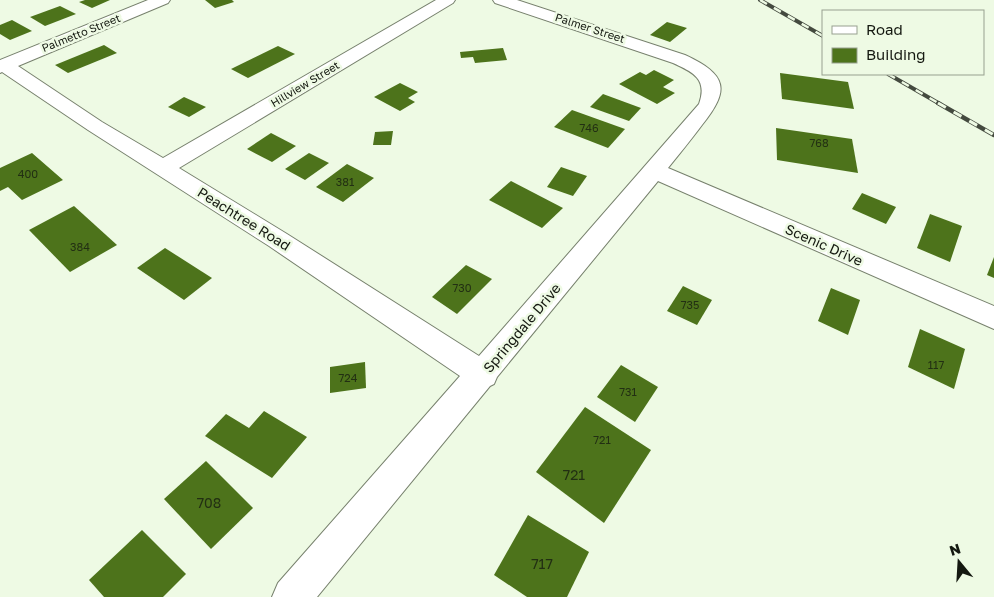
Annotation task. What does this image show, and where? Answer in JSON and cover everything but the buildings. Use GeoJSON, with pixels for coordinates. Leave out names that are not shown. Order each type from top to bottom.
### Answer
{"type":"FeatureCollection","features":[{"type":"Feature","properties":{"kind":"street","name":"Palmetto Street"},"geometry":{"type":"LineString","coordinates":[[2,66],[162,0]]}},
{"type":"Feature","properties":{"kind":"street","name":"Hillview Street"},"geometry":{"type":"LineString","coordinates":[[163,168],[447,0]]}},
{"type":"Feature","properties":{"kind":"street","name":"Palmer Street"},"geometry":{"type":"LineString","coordinates":[[501,0],[679,58]]}},
{"type":"Feature","properties":{"kind":"street","name":"Springdale Drive"},"geometry":{"type":"LineString","coordinates":[[292,597],[483,374],[708,105],[712,97],[712,86],[706,75],[679,58]]}},
{"type":"Feature","properties":{"kind":"street","name":"Peachtree Road"},"geometry":{"type":"LineString","coordinates":[[2,66],[278,240],[483,374]]}},
{"type":"Feature","properties":{"kind":"street","name":"Scenic Drive"},"geometry":{"type":"LineString","coordinates":[[654,170],[994,318]]}},
{"type":"Feature","properties":{"kind":"railway"},"geometry":{"type":"LineString","coordinates":[[760,0],[822,35]]}},
{"type":"Feature","properties":{"kind":"railway"},"geometry":{"type":"LineString","coordinates":[[890,75],[940,104]]}},
{"type":"Feature","properties":{"kind":"railway"},"geometry":{"type":"LineString","coordinates":[[938,103],[994,135]]}}]}
